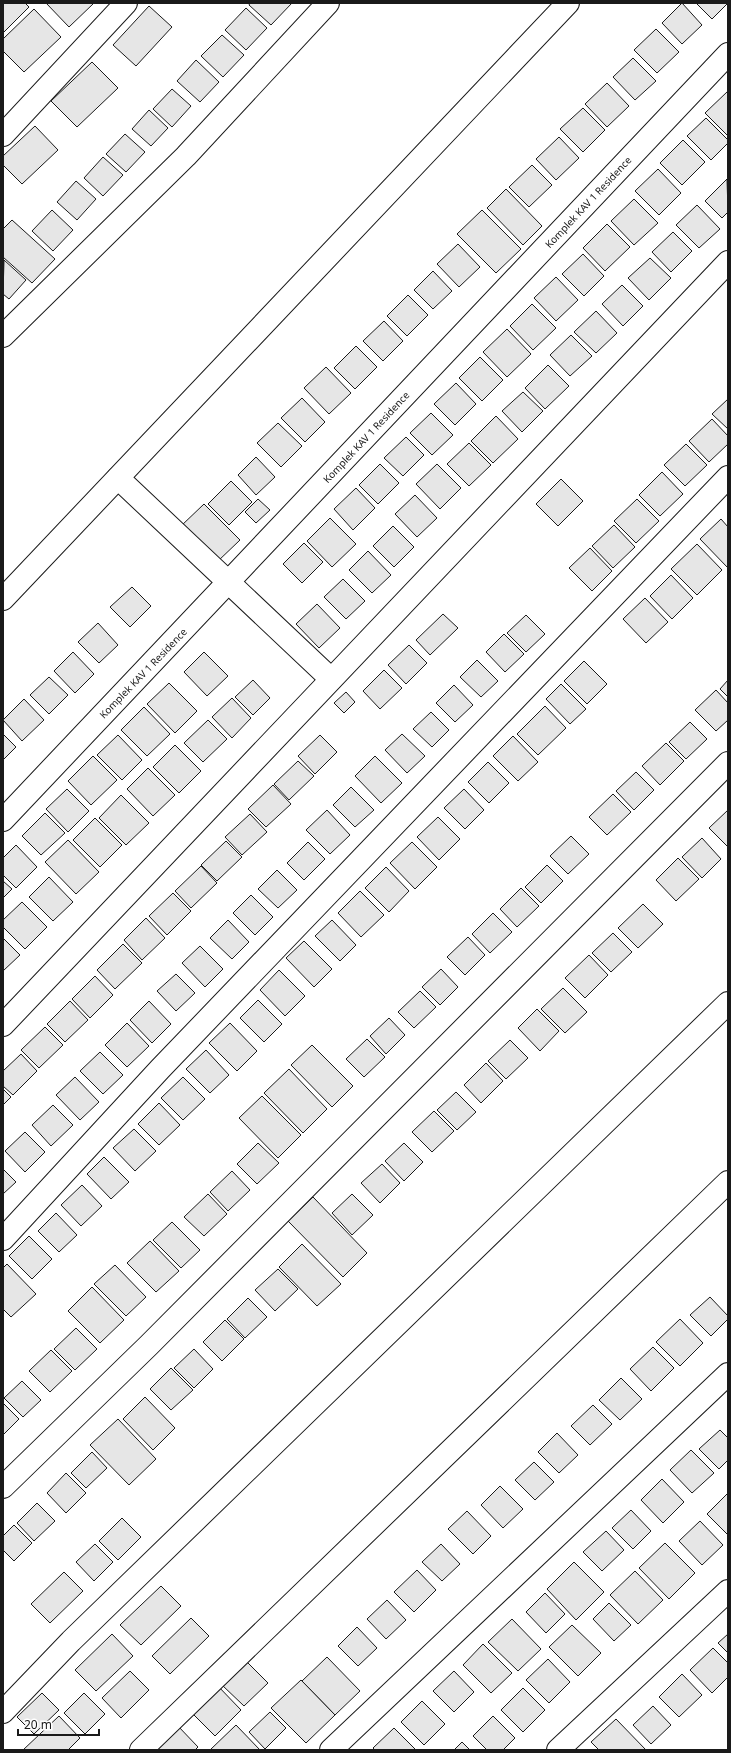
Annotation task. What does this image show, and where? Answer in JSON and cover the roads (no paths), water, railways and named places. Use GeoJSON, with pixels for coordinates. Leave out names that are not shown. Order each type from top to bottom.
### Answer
{"type":"FeatureCollection","features":[{"type":"Feature","properties":{"kind":"street"},"geometry":{"type":"LineString","coordinates":[[3,135],[126,3]]}},
{"type":"Feature","properties":{"kind":"street"},"geometry":{"type":"LineString","coordinates":[[3,336],[186,156],[328,3]]}},
{"type":"Feature","properties":{"kind":"street"},"geometry":{"type":"LineString","coordinates":[[3,599],[568,3]]}},
{"type":"Feature","properties":{"kind":"street","name":"Komplek KAV 1 Residence"},"geometry":{"type":"LineString","coordinates":[[3,820],[728,54]]}},
{"type":"Feature","properties":{"kind":"street"},"geometry":{"type":"LineString","coordinates":[[3,1025],[728,262]]}},
{"type":"Feature","properties":{"kind":"street"},"geometry":{"type":"LineString","coordinates":[[3,1239],[166,1064],[728,477]]}},
{"type":"Feature","properties":{"kind":"street"},"geometry":{"type":"LineString","coordinates":[[118,478],[331,679]]}},
{"type":"Feature","properties":{"kind":"street"},"geometry":{"type":"LineString","coordinates":[[3,1487],[149,1345],[728,763]]}},
{"type":"Feature","properties":{"kind":"street"},"geometry":{"type":"LineString","coordinates":[[3,1712],[76,1635],[728,1003]]}},
{"type":"Feature","properties":{"kind":"street"},"geometry":{"type":"LineString","coordinates":[[141,1750],[728,1182]]}},
{"type":"Feature","properties":{"kind":"street"},"geometry":{"type":"LineString","coordinates":[[331,1750],[728,1374]]}},
{"type":"Feature","properties":{"kind":"street"},"geometry":{"type":"LineString","coordinates":[[558,1750],[728,1591]]}}]}
